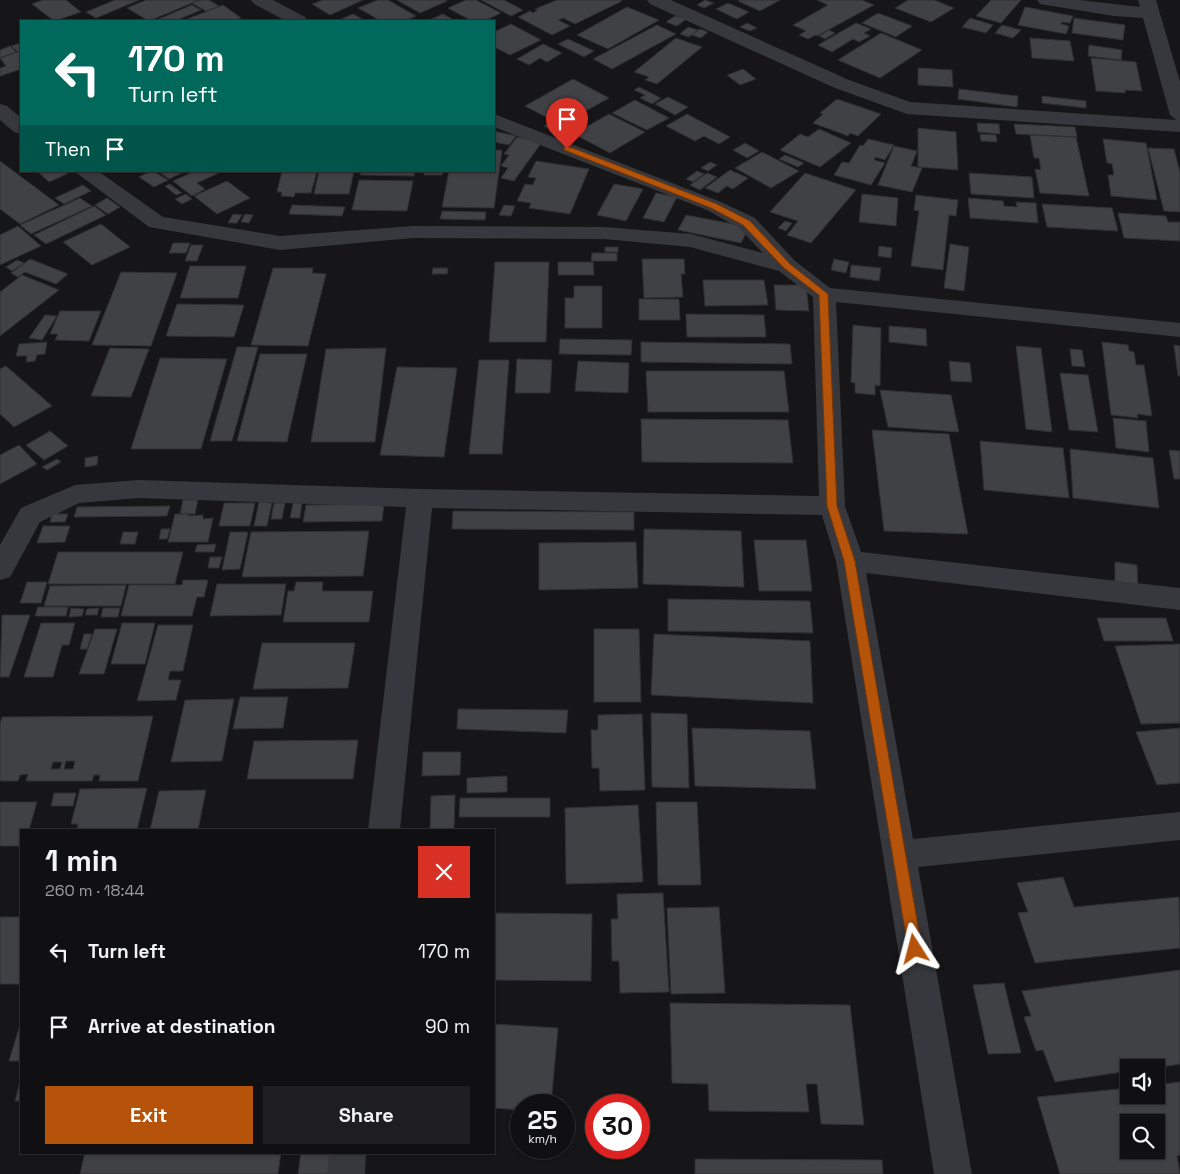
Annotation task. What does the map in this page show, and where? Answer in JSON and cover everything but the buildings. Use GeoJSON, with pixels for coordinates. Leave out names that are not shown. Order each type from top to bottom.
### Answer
{"type":"FeatureCollection","features":[{"type":"Feature","properties":{"kind":"street"},"geometry":{"type":"LineString","coordinates":[[260,0],[297,20]]}},
{"type":"Feature","properties":{"kind":"street"},"geometry":{"type":"LineString","coordinates":[[656,0],[842,84],[907,108],[1180,126]]}},
{"type":"Feature","properties":{"kind":"street"},"geometry":{"type":"LineString","coordinates":[[1046,0],[1114,11],[1149,6],[1180,115]]}},
{"type":"Feature","properties":{"kind":"street"},"geometry":{"type":"LineString","coordinates":[[495,120],[714,206],[747,223],[787,266],[824,294],[1180,330]]}},
{"type":"Feature","properties":{"kind":"street"},"geometry":{"type":"LineString","coordinates":[[85,172],[157,222],[280,243],[413,232],[604,233],[691,241],[787,266]]}},
{"type":"Feature","properties":{"kind":"street"},"geometry":{"type":"LineString","coordinates":[[824,294],[832,506],[850,561],[953,1174]]}},
{"type":"Feature","properties":{"kind":"street"},"geometry":{"type":"LineString","coordinates":[[0,570],[30,515],[75,494],[139,489],[420,498],[832,506]]}},
{"type":"Feature","properties":{"kind":"street"},"geometry":{"type":"LineString","coordinates":[[384,829],[420,498]]}},
{"type":"Feature","properties":{"kind":"street"},"geometry":{"type":"LineString","coordinates":[[850,561],[1180,599]]}},
{"type":"Feature","properties":{"kind":"street"},"geometry":{"type":"LineString","coordinates":[[900,855],[1180,826]]}},
{"type":"Feature","properties":{"kind":"street"},"geometry":{"type":"LineString","coordinates":[[346,1174],[348,1154]]}},
{"type":"Feature","properties":{"kind":"route"},"geometry":{"type":"LineString","coordinates":[[567,149],[714,206],[747,223],[787,266],[824,294],[832,506],[850,561],[915,949]]}}]}
